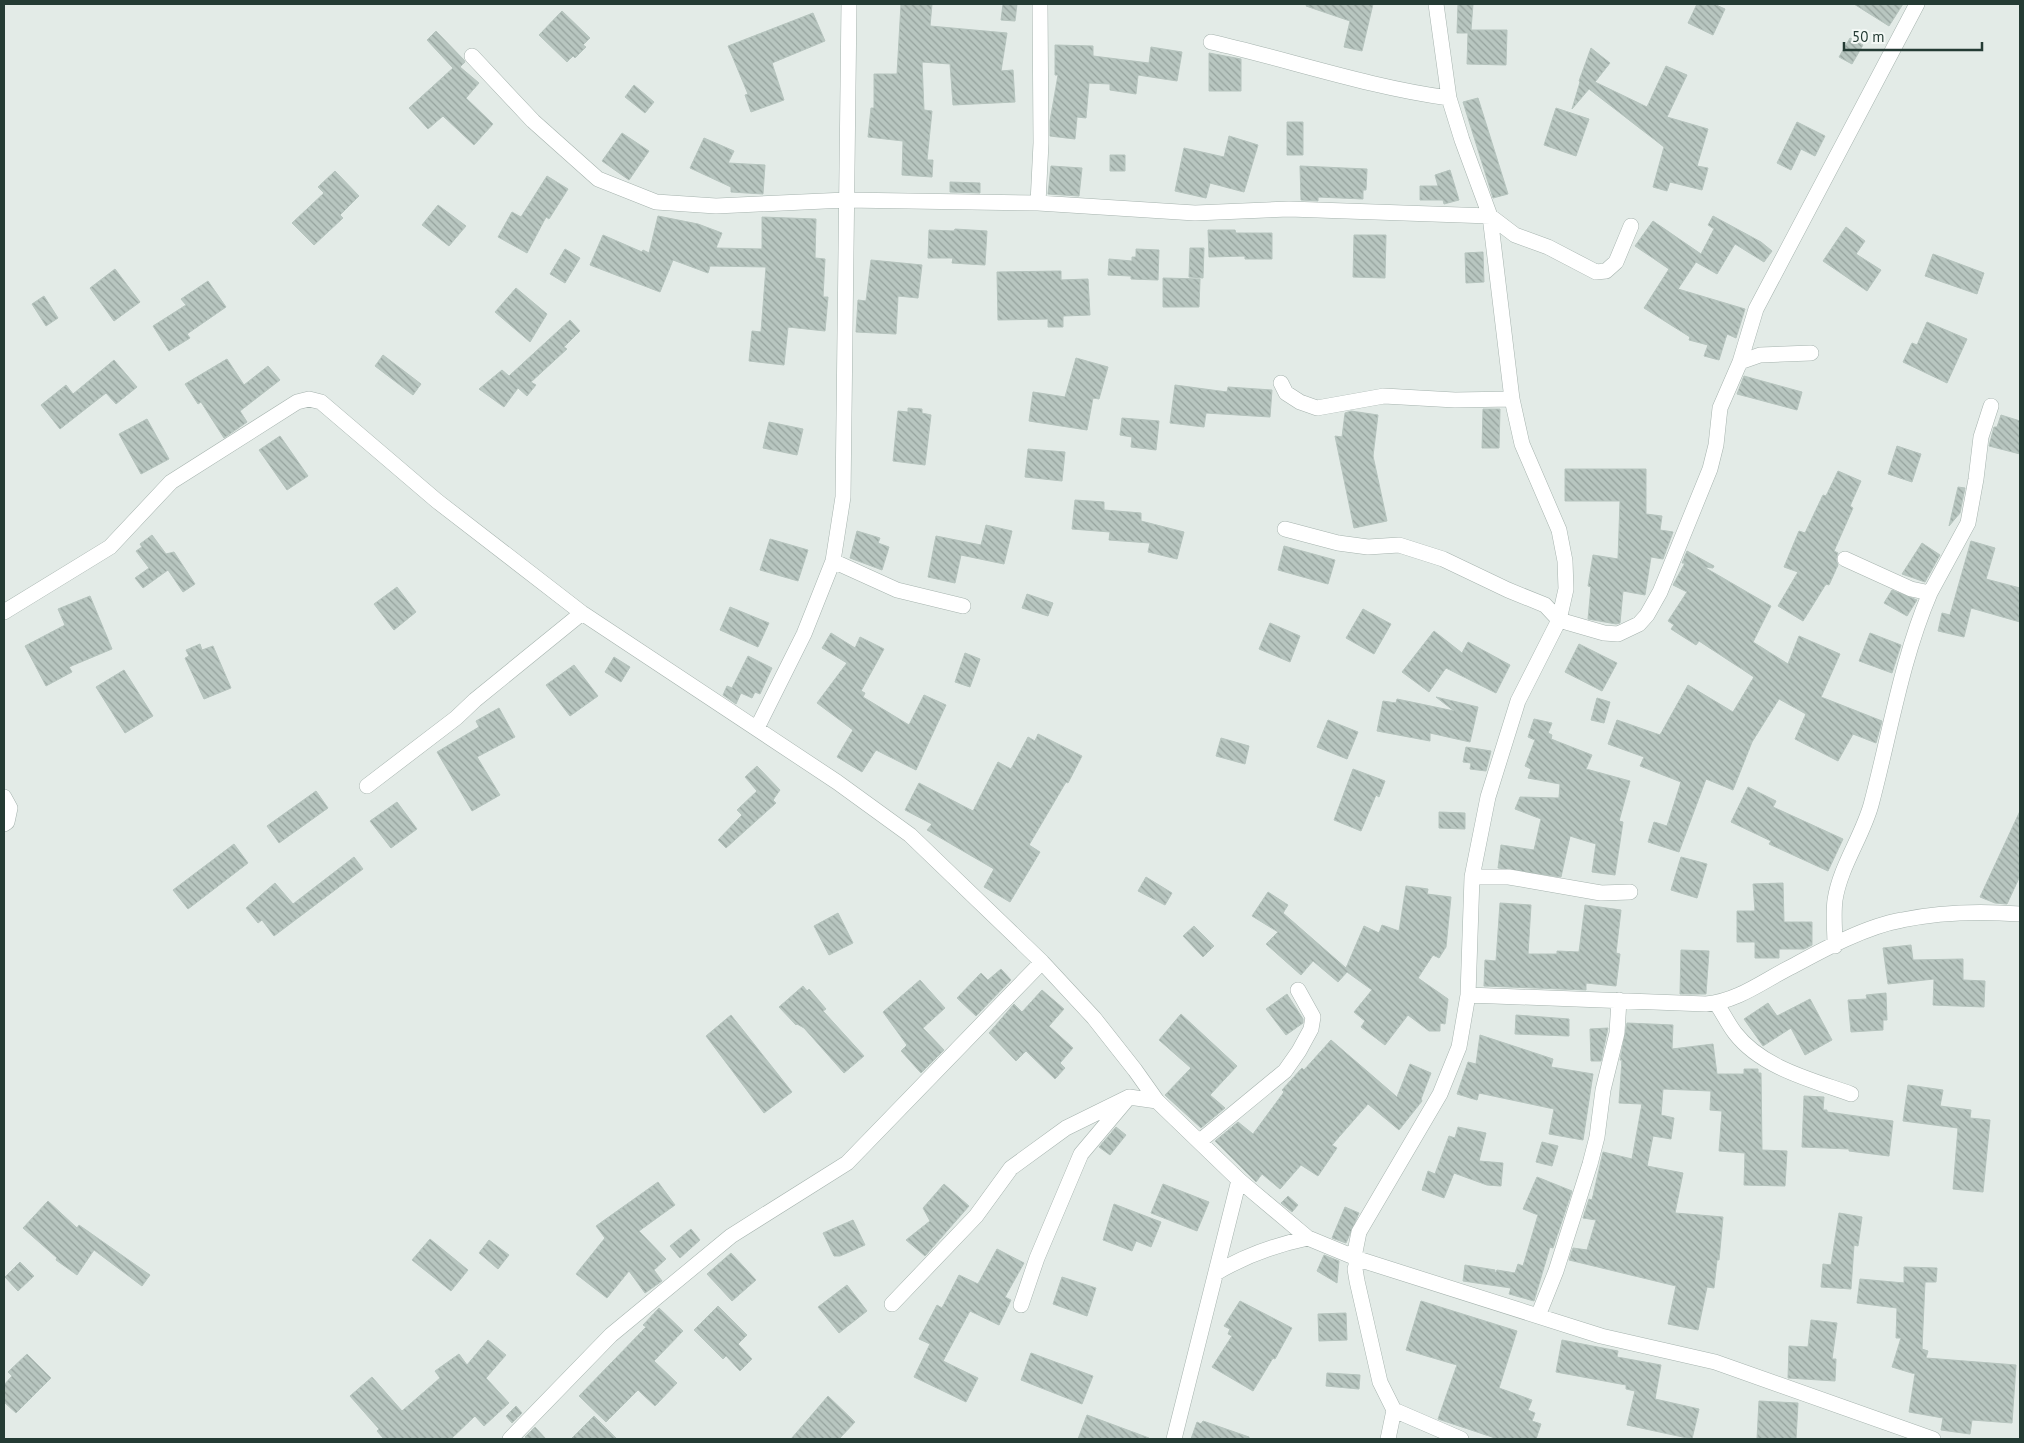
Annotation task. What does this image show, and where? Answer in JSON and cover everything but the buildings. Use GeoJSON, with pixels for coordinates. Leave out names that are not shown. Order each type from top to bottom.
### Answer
{"type":"FeatureCollection","features":[{"type":"Feature","properties":{"kind":"street"},"geometry":{"type":"LineString","coordinates":[[757,728],[804,634],[833,561],[843,497],[849,4]]}},
{"type":"Feature","properties":{"kind":"street"},"geometry":{"type":"LineString","coordinates":[[1038,203],[1042,144],[1040,4]]}},
{"type":"Feature","properties":{"kind":"street"},"geometry":{"type":"LineString","coordinates":[[1388,1439],[1394,1410],[1380,1382],[1357,1280],[1355,1269],[1359,1232],[1440,1094],[1459,1047],[1468,995],[1472,877],[1488,797],[1518,701],[1559,620],[1566,589],[1566,561],[1559,530],[1522,444],[1512,399],[1490,216],[1462,140],[1449,98],[1436,4]]}},
{"type":"Feature","properties":{"kind":"street"},"geometry":{"type":"LineString","coordinates":[[1285,529],[1338,543],[1368,546],[1399,545],[1442,559],[1545,605],[1559,620],[1604,633],[1618,634],[1639,624],[1647,615],[1660,592],[1710,469],[1716,445],[1720,408],[1740,362],[1756,309],[1917,4]]}},
{"type":"Feature","properties":{"kind":"street"},"geometry":{"type":"LineString","coordinates":[[1211,42],[1279,57],[1406,92],[1449,98]]}},
{"type":"Feature","properties":{"kind":"street"},"geometry":{"type":"LineString","coordinates":[[472,56],[533,121],[598,179],[656,202],[716,206],[846,200],[1038,203],[1195,213],[1289,210],[1490,216],[1515,235],[1548,247],[1596,272],[1606,271],[1616,262],[1631,226]]}},
{"type":"Feature","properties":{"kind":"street"},"geometry":{"type":"LineString","coordinates":[[1740,362],[1760,355],[1810,353]]}},
{"type":"Feature","properties":{"kind":"street"},"geometry":{"type":"LineString","coordinates":[[1281,384],[1286,393],[1300,402],[1316,408],[1384,396],[1455,400],[1512,399]]}},
{"type":"Feature","properties":{"kind":"street"},"geometry":{"type":"LineString","coordinates":[[4,612],[110,547],[171,482],[297,402],[309,399],[321,402],[437,501],[582,613],[757,728],[910,835],[1042,962],[1094,1018],[1135,1070],[1156,1101],[1239,1180],[1308,1238],[1356,1258],[1601,1336],[1715,1362],[1933,1439]]}},
{"type":"Feature","properties":{"kind":"street"},"geometry":{"type":"LineString","coordinates":[[1834,946],[1835,901],[1839,884],[1870,807],[1902,678],[1919,619],[1930,593],[1968,523],[1976,479],[1980,437],[1991,406]]}},
{"type":"Feature","properties":{"kind":"street"},"geometry":{"type":"LineString","coordinates":[[1845,559],[1911,589],[1930,593]]}},
{"type":"Feature","properties":{"kind":"street"},"geometry":{"type":"LineString","coordinates":[[833,561],[897,590],[963,606]]}},
{"type":"Feature","properties":{"kind":"street"},"geometry":{"type":"LineString","coordinates":[[367,786],[456,718],[475,700],[582,613]]}},
{"type":"Feature","properties":{"kind":"street"},"geometry":{"type":"LineString","coordinates":[[4,797],[10,808],[7,822],[4,824]]}},
{"type":"Feature","properties":{"kind":"street"},"geometry":{"type":"LineString","coordinates":[[1472,877],[1509,877],[1601,893],[1630,892]]}},
{"type":"Feature","properties":{"kind":"street"},"geometry":{"type":"LineString","coordinates":[[1468,995],[1724,1003],[1793,965],[1857,935],[1900,920],[1951,914],[2019,911]]}},
{"type":"Feature","properties":{"kind":"street"},"geometry":{"type":"LineString","coordinates":[[510,1439],[618,1328],[732,1236],[847,1163],[1042,962]]}},
{"type":"Feature","properties":{"kind":"street"},"geometry":{"type":"LineString","coordinates":[[1200,1141],[1285,1071],[1299,1052],[1311,1029],[1313,1017],[1298,990]]}},
{"type":"Feature","properties":{"kind":"street"},"geometry":{"type":"LineString","coordinates":[[1538,1316],[1556,1271],[1597,1137],[1602,1090],[1617,1033],[1619,1000]]}},
{"type":"Feature","properties":{"kind":"street"},"geometry":{"type":"LineString","coordinates":[[1716,1003],[1736,1034],[1760,1056],[1792,1073],[1851,1094]]}},
{"type":"Feature","properties":{"kind":"street"},"geometry":{"type":"LineString","coordinates":[[892,1304],[976,1216],[1011,1168],[1066,1128],[1129,1097],[1156,1101]]}},
{"type":"Feature","properties":{"kind":"street"},"geometry":{"type":"LineString","coordinates":[[1021,1305],[1037,1258],[1081,1154],[1129,1097]]}},
{"type":"Feature","properties":{"kind":"street"},"geometry":{"type":"LineString","coordinates":[[1174,1439],[1239,1180]]}},
{"type":"Feature","properties":{"kind":"street"},"geometry":{"type":"LineString","coordinates":[[1216,1273],[1239,1258],[1264,1249],[1308,1238]]}},
{"type":"Feature","properties":{"kind":"street"},"geometry":{"type":"LineString","coordinates":[[1394,1410],[1462,1439]]}}]}
